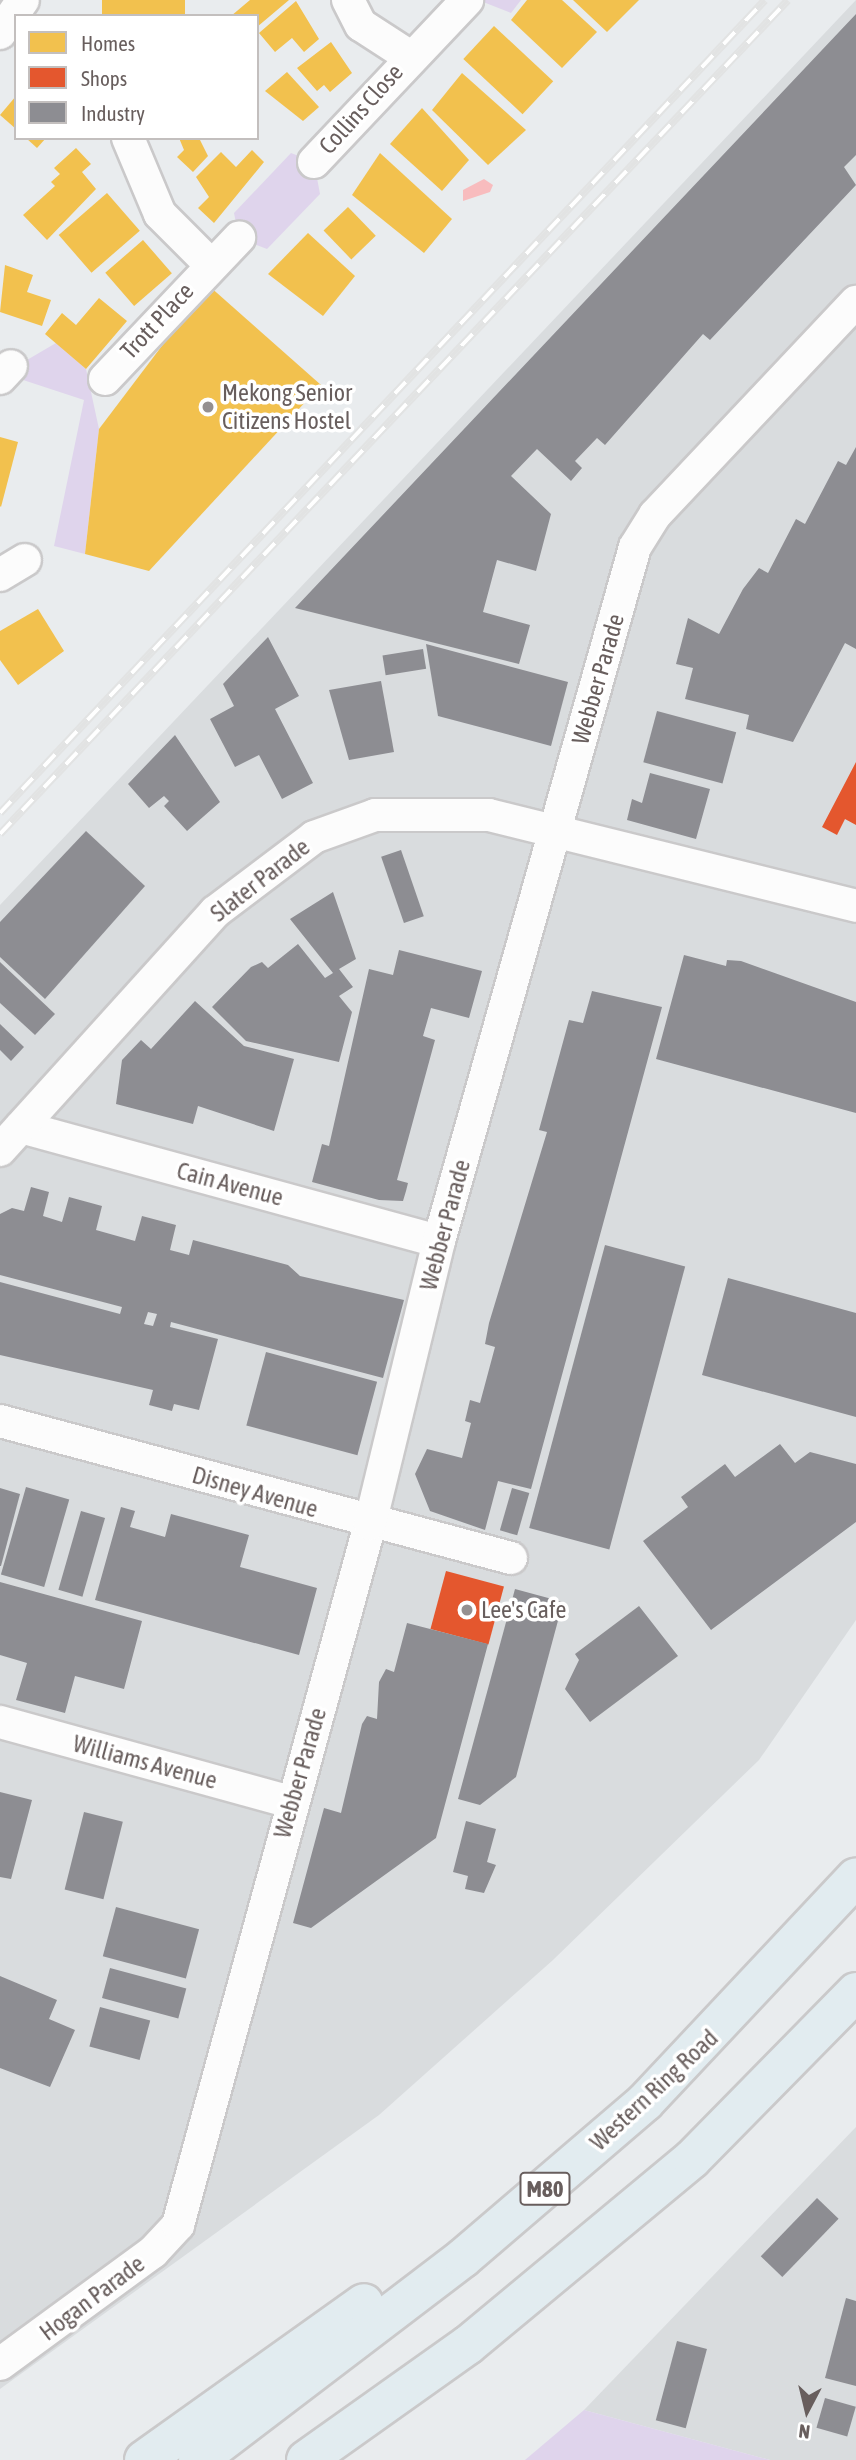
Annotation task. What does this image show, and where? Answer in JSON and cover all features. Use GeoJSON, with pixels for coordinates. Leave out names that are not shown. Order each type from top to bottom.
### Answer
{"type":"FeatureCollection","features":[{"type":"Feature","properties":{"kind":"highway","name":"Western Ring Road"},"geometry":{"type":"LineString","coordinates":[[198,2460],[463,2258],[645,2102],[856,1877]]}},
{"type":"Feature","properties":{"kind":"highway"},"geometry":{"type":"LineString","coordinates":[[325,2460],[692,2159],[856,1992]]}},
{"type":"Feature","properties":{"kind":"highway"},"geometry":{"type":"LineString","coordinates":[[144,2460],[645,2102]]}},
{"type":"Feature","properties":{"kind":"highway"},"geometry":{"type":"LineString","coordinates":[[306,2460],[468,2345]]}},
{"type":"Feature","properties":{"kind":"street","name":"Collins Close"},"geometry":{"type":"LineString","coordinates":[[348,0],[361,24],[409,56]]}},
{"type":"Feature","properties":{"kind":"street","name":"Collins Close"},"geometry":{"type":"LineString","coordinates":[[314,162],[409,56],[467,0]]}},
{"type":"Feature","properties":{"kind":"street","name":"Trott Place"},"geometry":{"type":"LineString","coordinates":[[129,140],[160,214],[210,264]]}},
{"type":"Feature","properties":{"kind":"street","name":"Trott Place"},"geometry":{"type":"LineString","coordinates":[[105,379],[210,264],[239,238]]}},
{"type":"Feature","properties":{"kind":"street","name":"Webber Parade"},"geometry":{"type":"LineString","coordinates":[[178,2225],[291,1802],[370,1524],[439,1241],[556,828],[645,529],[856,302]]}},
{"type":"Feature","properties":{"kind":"street","name":"Slater Parade"},"geometry":{"type":"LineString","coordinates":[[11,1139],[215,912],[314,837],[375,815],[428,810],[556,828],[856,906]]}},
{"type":"Feature","properties":{"kind":"street","name":"Cain Avenue"},"geometry":{"type":"LineString","coordinates":[[11,1139],[439,1241]]}},
{"type":"Feature","properties":{"kind":"street","name":"Disney Avenue"},"geometry":{"type":"LineString","coordinates":[[0,1421],[370,1524],[511,1558]]}},
{"type":"Feature","properties":{"kind":"street","name":"Williams Avenue"},"geometry":{"type":"LineString","coordinates":[[0,1722],[291,1802]]}},
{"type":"Feature","properties":{"kind":"street","name":"Hogan Parade"},"geometry":{"type":"LineString","coordinates":[[0,2364],[153,2252],[178,2225]]}},
{"type":"Feature","properties":{"kind":"shaded area"},"geometry":{"type":"Polygon","coordinates":[[[478,0],[521,0],[511,13],[478,0]]]}},
{"type":"Feature","properties":{"kind":"shaded area"},"geometry":{"type":"Polygon","coordinates":[[[856,0],[856,1620],[759,1760],[553,1960],[379,2115],[0,2389],[0,905],[856,0]]]}},
{"type":"Feature","properties":{"kind":"shaded area"},"geometry":{"type":"Polygon","coordinates":[[[291,153],[314,162],[320,194],[267,249],[239,238],[234,213],[291,153]]]}},
{"type":"Feature","properties":{"kind":"shaded area"},"geometry":{"type":"Polygon","coordinates":[[[484,179],[493,185],[490,192],[463,201],[463,190],[484,179]]]}},
{"type":"Feature","properties":{"kind":"shaded area"},"geometry":{"type":"Polygon","coordinates":[[[56,343],[86,369],[99,429],[85,554],[54,546],[84,400],[14,377],[15,367],[56,343]]]}},
{"type":"Feature","properties":{"kind":"shaded area"},"geometry":{"type":"Polygon","coordinates":[[[856,2127],[856,2460],[770,2460],[584,2410],[856,2127]]]}},
{"type":"Feature","properties":{"kind":"shaded area"},"geometry":{"type":"Polygon","coordinates":[[[584,2410],[770,2460],[525,2460],[584,2410]]]}},
{"type":"Feature","properties":{"kind":"building: Homes"},"geometry":{"type":"Polygon","coordinates":[[[102,0],[185,0],[185,14],[102,14],[102,0]]]}},
{"type":"Feature","properties":{"kind":"building: Homes"},"geometry":{"type":"Polygon","coordinates":[[[250,0],[289,0],[259,25],[259,14],[233,14],[250,0]]]}},
{"type":"Feature","properties":{"kind":"building: Homes"},"geometry":{"type":"Polygon","coordinates":[[[527,0],[562,0],[597,32],[562,68],[511,20],[527,0]]]}},
{"type":"Feature","properties":{"kind":"building: Homes"},"geometry":{"type":"Polygon","coordinates":[[[573,0],[639,0],[607,32],[573,0]]]}},
{"type":"Feature","properties":{"kind":"building: Homes"},"geometry":{"type":"Polygon","coordinates":[[[296,1],[319,39],[304,52],[292,38],[275,52],[259,33],[296,1]]]}},
{"type":"Feature","properties":{"kind":"building: Homes"},"geometry":{"type":"Polygon","coordinates":[[[494,26],[553,81],[523,114],[463,59],[494,26]]]}},
{"type":"Feature","properties":{"kind":"building: Homes"},"geometry":{"type":"Polygon","coordinates":[[[331,42],[352,73],[330,92],[324,85],[317,91],[297,68],[331,42]]]}},
{"type":"Feature","properties":{"kind":"building: Homes"},"geometry":{"type":"Polygon","coordinates":[[[287,72],[319,107],[303,121],[265,91],[287,72]]]}},
{"type":"Feature","properties":{"kind":"building: Homes"},"geometry":{"type":"Polygon","coordinates":[[[462,73],[526,130],[488,165],[432,110],[462,73]]]}},
{"type":"Feature","properties":{"kind":"building: Homes"},"geometry":{"type":"Polygon","coordinates":[[[14,98],[14,127],[0,115],[14,98]]]}},
{"type":"Feature","properties":{"kind":"building: Homes"},"geometry":{"type":"Polygon","coordinates":[[[422,108],[469,160],[442,191],[390,144],[422,108]]]}},
{"type":"Feature","properties":{"kind":"building: Homes"},"geometry":{"type":"Polygon","coordinates":[[[28,140],[44,140],[37,148],[28,140]]]}},
{"type":"Feature","properties":{"kind":"building: Homes"},"geometry":{"type":"Polygon","coordinates":[[[180,140],[200,140],[208,156],[193,172],[177,157],[184,150],[180,140]]]}},
{"type":"Feature","properties":{"kind":"building: Homes"},"geometry":{"type":"Polygon","coordinates":[[[76,148],[91,164],[82,172],[96,189],[47,240],[23,215],[55,186],[51,182],[60,174],[54,168],[76,148]]]}},
{"type":"Feature","properties":{"kind":"building: Homes"},"geometry":{"type":"Polygon","coordinates":[[[252,150],[264,162],[214,223],[198,208],[209,197],[196,177],[221,152],[236,167],[252,150]]]}},
{"type":"Feature","properties":{"kind":"building: Homes"},"geometry":{"type":"Polygon","coordinates":[[[380,153],[452,219],[424,253],[352,195],[380,153]]]}},
{"type":"Feature","properties":{"kind":"building: Homes"},"geometry":{"type":"Polygon","coordinates":[[[107,193],[140,231],[92,273],[59,235],[107,193]]]}},
{"type":"Feature","properties":{"kind":"building: Homes"},"geometry":{"type":"Polygon","coordinates":[[[348,207],[376,236],[351,259],[324,231],[348,207]]]}},
{"type":"Feature","properties":{"kind":"building: Homes"},"geometry":{"type":"Polygon","coordinates":[[[308,233],[355,276],[323,316],[268,274],[308,233]]]}},
{"type":"Feature","properties":{"kind":"building: Homes"},"geometry":{"type":"Polygon","coordinates":[[[143,240],[172,273],[134,306],[105,273],[143,240]]]}},
{"type":"Feature","properties":{"kind":"building: Homes"},"geometry":{"type":"Polygon","coordinates":[[[5,265],[33,275],[27,292],[51,300],[42,326],[0,312],[5,265]]]}},
{"type":"Feature","properties":{"kind":"building: Homes","name":"Mekong Senior Citizens Hostel"},"geometry":{"type":"Polygon","coordinates":[[[208,285],[321,385],[149,571],[85,554],[99,429],[208,285]]]}},
{"type":"Feature","properties":{"kind":"building: Homes"},"geometry":{"type":"Polygon","coordinates":[[[99,298],[127,321],[86,369],[45,334],[62,313],[76,325],[99,298]]]}},
{"type":"Feature","properties":{"kind":"building: Homes"},"geometry":{"type":"Polygon","coordinates":[[[0,437],[18,442],[1,507],[0,506],[0,437]]]}},
{"type":"Feature","properties":{"kind":"building: Homes"},"geometry":{"type":"Polygon","coordinates":[[[38,609],[64,651],[18,685],[0,660],[0,631],[38,609]]]}},
{"type":"Feature","properties":{"kind":"building: Shops"},"geometry":{"type":"Polygon","coordinates":[[[856,762],[856,825],[845,819],[837,835],[822,827],[856,762]]]}},
{"type":"Feature","properties":{"kind":"building: Shops"},"geometry":{"type":"Polygon","coordinates":[[[446,1571],[504,1587],[488,1644],[430,1629],[446,1571]]]}},
{"type":"Feature","properties":{"kind":"building: Industry"},"geometry":{"type":"Polygon","coordinates":[[[856,14],[856,155],[844,167],[856,185],[710,340],[703,334],[605,445],[597,438],[575,461],[582,468],[571,481],[537,449],[511,476],[551,514],[536,571],[497,560],[483,612],[530,625],[519,664],[295,608],[856,14]]]}},
{"type":"Feature","properties":{"kind":"building: Industry"},"geometry":{"type":"Polygon","coordinates":[[[856,447],[856,649],[845,643],[793,742],[746,729],[749,715],[685,699],[693,668],[676,664],[688,618],[719,634],[743,589],[759,568],[768,573],[796,519],[805,524],[838,461],[846,465],[856,447]]]}},
{"type":"Feature","properties":{"kind":"building: Industry"},"geometry":{"type":"Polygon","coordinates":[[[268,637],[299,696],[275,709],[313,783],[282,799],[259,755],[235,767],[210,719],[234,706],[223,684],[268,637]]]}},
{"type":"Feature","properties":{"kind":"building: Industry"},"geometry":{"type":"Polygon","coordinates":[[[426,644],[568,682],[551,746],[438,716],[426,644]]]}},
{"type":"Feature","properties":{"kind":"building: Industry"},"geometry":{"type":"Polygon","coordinates":[[[423,649],[426,669],[386,675],[383,655],[423,649]]]}},
{"type":"Feature","properties":{"kind":"building: Industry"},"geometry":{"type":"Polygon","coordinates":[[[381,681],[394,752],[349,760],[329,690],[381,681]]]}},
{"type":"Feature","properties":{"kind":"building: Industry"},"geometry":{"type":"Polygon","coordinates":[[[657,711],[736,732],[722,783],[643,762],[657,711]]]}},
{"type":"Feature","properties":{"kind":"building: Industry"},"geometry":{"type":"Polygon","coordinates":[[[175,735],[220,802],[187,831],[164,806],[169,801],[164,796],[149,808],[128,784],[175,735]]]}},
{"type":"Feature","properties":{"kind":"building: Industry"},"geometry":{"type":"Polygon","coordinates":[[[650,773],[710,789],[696,839],[627,820],[632,799],[642,803],[650,773]]]}},
{"type":"Feature","properties":{"kind":"building: Industry"},"geometry":{"type":"Polygon","coordinates":[[[86,831],[145,886],[45,999],[0,957],[0,922],[86,831]]]}},
{"type":"Feature","properties":{"kind":"building: Industry"},"geometry":{"type":"Polygon","coordinates":[[[401,850],[424,916],[404,923],[381,857],[401,850]]]}},
{"type":"Feature","properties":{"kind":"building: Industry"},"geometry":{"type":"Polygon","coordinates":[[[333,892],[356,959],[339,969],[353,987],[339,996],[352,1012],[339,1062],[246,1041],[212,1007],[251,967],[262,962],[268,968],[298,944],[325,978],[333,973],[290,919],[333,892]]]}},
{"type":"Feature","properties":{"kind":"building: Industry"},"geometry":{"type":"Polygon","coordinates":[[[399,950],[482,971],[469,1018],[431,1008],[423,1036],[435,1040],[397,1180],[408,1183],[403,1201],[379,1200],[312,1182],[322,1144],[329,1146],[369,969],[393,975],[399,950]]]}},
{"type":"Feature","properties":{"kind":"building: Industry"},"geometry":{"type":"Polygon","coordinates":[[[684,955],[726,966],[727,960],[741,961],[856,1002],[856,1113],[656,1059],[684,955]]]}},
{"type":"Feature","properties":{"kind":"building: Industry"},"geometry":{"type":"Polygon","coordinates":[[[0,962],[55,1014],[35,1035],[0,1003],[0,962]]]}},
{"type":"Feature","properties":{"kind":"building: Industry"},"geometry":{"type":"Polygon","coordinates":[[[592,991],[662,1007],[531,1489],[498,1481],[485,1530],[430,1511],[415,1474],[427,1449],[462,1458],[471,1423],[465,1421],[470,1400],[480,1403],[495,1347],[485,1344],[489,1323],[547,1132],[539,1130],[569,1020],[583,1023],[592,991]]]}},
{"type":"Feature","properties":{"kind":"building: Industry"},"geometry":{"type":"Polygon","coordinates":[[[195,1001],[244,1046],[294,1059],[274,1131],[198,1106],[193,1124],[116,1104],[122,1060],[141,1040],[151,1049],[195,1001]]]}},
{"type":"Feature","properties":{"kind":"building: Industry"},"geometry":{"type":"Polygon","coordinates":[[[0,1024],[24,1047],[11,1061],[0,1050],[0,1024]]]}},
{"type":"Feature","properties":{"kind":"building: Industry"},"geometry":{"type":"Polygon","coordinates":[[[31,1187],[49,1192],[43,1216],[62,1222],[69,1197],[102,1206],[96,1230],[135,1241],[142,1216],[176,1225],[170,1250],[189,1255],[193,1240],[288,1265],[300,1276],[404,1300],[383,1378],[171,1322],[170,1327],[218,1339],[199,1410],[174,1404],[172,1411],[149,1405],[153,1390],[0,1355],[0,1282],[120,1314],[122,1307],[0,1275],[0,1214],[12,1208],[24,1211],[31,1187]],[[148,1312],[144,1324],[153,1326],[157,1314],[148,1312]]]}},
{"type":"Feature","properties":{"kind":"building: Industry"},"geometry":{"type":"Polygon","coordinates":[[[605,1245],[685,1266],[609,1549],[529,1528],[605,1245]]]}},
{"type":"Feature","properties":{"kind":"building: Industry"},"geometry":{"type":"Polygon","coordinates":[[[728,1278],[856,1313],[856,1417],[702,1375],[728,1278]]]}},
{"type":"Feature","properties":{"kind":"building: Industry"},"geometry":{"type":"Polygon","coordinates":[[[266,1352],[377,1382],[357,1455],[246,1425],[266,1352]]]}},
{"type":"Feature","properties":{"kind":"building: Industry"},"geometry":{"type":"Polygon","coordinates":[[[780,1444],[795,1463],[810,1452],[856,1464],[856,1522],[711,1630],[643,1541],[688,1507],[681,1497],[725,1464],[735,1477],[780,1444]]]}},
{"type":"Feature","properties":{"kind":"building: Industry"},"geometry":{"type":"Polygon","coordinates":[[[26,1487],[69,1499],[44,1587],[1,1574],[26,1487]]]}},
{"type":"Feature","properties":{"kind":"building: Industry"},"geometry":{"type":"Polygon","coordinates":[[[0,1488],[20,1494],[1,1566],[0,1566],[0,1488]]]}},
{"type":"Feature","properties":{"kind":"building: Industry"},"geometry":{"type":"Polygon","coordinates":[[[512,1488],[529,1493],[517,1535],[500,1530],[512,1488]]]}},
{"type":"Feature","properties":{"kind":"building: Industry"},"geometry":{"type":"Polygon","coordinates":[[[121,1507],[135,1511],[130,1527],[165,1537],[171,1514],[249,1535],[240,1567],[317,1588],[299,1655],[95,1600],[121,1507]]]}},
{"type":"Feature","properties":{"kind":"building: Industry"},"geometry":{"type":"Polygon","coordinates":[[[81,1511],[105,1518],[82,1597],[58,1590],[81,1511]]]}},
{"type":"Feature","properties":{"kind":"building: Industry"},"geometry":{"type":"Polygon","coordinates":[[[0,1582],[142,1621],[124,1689],[75,1676],[65,1713],[16,1700],[27,1663],[0,1655],[0,1582]]]}},
{"type":"Feature","properties":{"kind":"building: Industry"},"geometry":{"type":"Polygon","coordinates":[[[515,1589],[563,1602],[516,1777],[480,1805],[458,1799],[515,1589]]]}},
{"type":"Feature","properties":{"kind":"building: Industry"},"geometry":{"type":"Polygon","coordinates":[[[639,1606],[678,1656],[590,1722],[565,1689],[579,1660],[575,1654],[639,1606]]]}},
{"type":"Feature","properties":{"kind":"building: Industry"},"geometry":{"type":"Polygon","coordinates":[[[407,1623],[488,1644],[436,1838],[311,1928],[293,1923],[324,1808],[341,1813],[362,1724],[367,1716],[377,1719],[379,1682],[386,1669],[394,1672],[407,1623]]]}},
{"type":"Feature","properties":{"kind":"building: Industry"},"geometry":{"type":"Polygon","coordinates":[[[0,1792],[32,1800],[11,1879],[0,1877],[0,1792]]]}},
{"type":"Feature","properties":{"kind":"building: Industry"},"geometry":{"type":"Polygon","coordinates":[[[84,1812],[123,1822],[103,1899],[65,1890],[84,1812]]]}},
{"type":"Feature","properties":{"kind":"building: Industry"},"geometry":{"type":"Polygon","coordinates":[[[466,1821],[496,1829],[487,1862],[496,1865],[484,1893],[465,1889],[468,1876],[453,1872],[466,1821]]]}},
{"type":"Feature","properties":{"kind":"building: Industry"},"geometry":{"type":"Polygon","coordinates":[[[116,1907],[199,1929],[186,1979],[103,1956],[116,1907]]]}},
{"type":"Feature","properties":{"kind":"building: Industry"},"geometry":{"type":"Polygon","coordinates":[[[110,1968],[186,1988],[178,2018],[102,1998],[110,1968]]]}},
{"type":"Feature","properties":{"kind":"building: Industry"},"geometry":{"type":"Polygon","coordinates":[[[0,1976],[57,2000],[49,2019],[75,2030],[50,2087],[0,2068],[0,1976]]]}},
{"type":"Feature","properties":{"kind":"building: Industry"},"geometry":{"type":"Polygon","coordinates":[[[100,2007],[150,2020],[140,2060],[89,2047],[100,2007]]]}},
{"type":"Feature","properties":{"kind":"building: Industry"},"geometry":{"type":"Polygon","coordinates":[[[817,2198],[839,2219],[782,2277],[761,2256],[817,2198]]]}},
{"type":"Feature","properties":{"kind":"building: Industry"},"geometry":{"type":"Polygon","coordinates":[[[846,2298],[856,2301],[856,2386],[825,2378],[846,2298]]]}},
{"type":"Feature","properties":{"kind":"building: Industry"},"geometry":{"type":"Polygon","coordinates":[[[677,2341],[707,2349],[686,2428],[656,2420],[677,2341]]]}},
{"type":"Feature","properties":{"kind":"building: Industry"},"geometry":{"type":"Polygon","coordinates":[[[825,2398],[856,2407],[847,2437],[816,2428],[825,2398]]]}},
{"type":"Feature","properties":{"kind":"railway"},"geometry":{"type":"LineString","coordinates":[[0,813],[765,0]]}},
{"type":"Feature","properties":{"kind":"railway"},"geometry":{"type":"LineString","coordinates":[[0,834],[788,0]]}},
{"type":"Feature","properties":{"kind":"place","name":"Mekong Senior Citizens Hostel"},"geometry":{"type":"Point","coordinates":[208,407]}},
{"type":"Feature","properties":{"kind":"place","name":"Lee's Cafe"},"geometry":{"type":"Point","coordinates":[467,1610]}}]}
